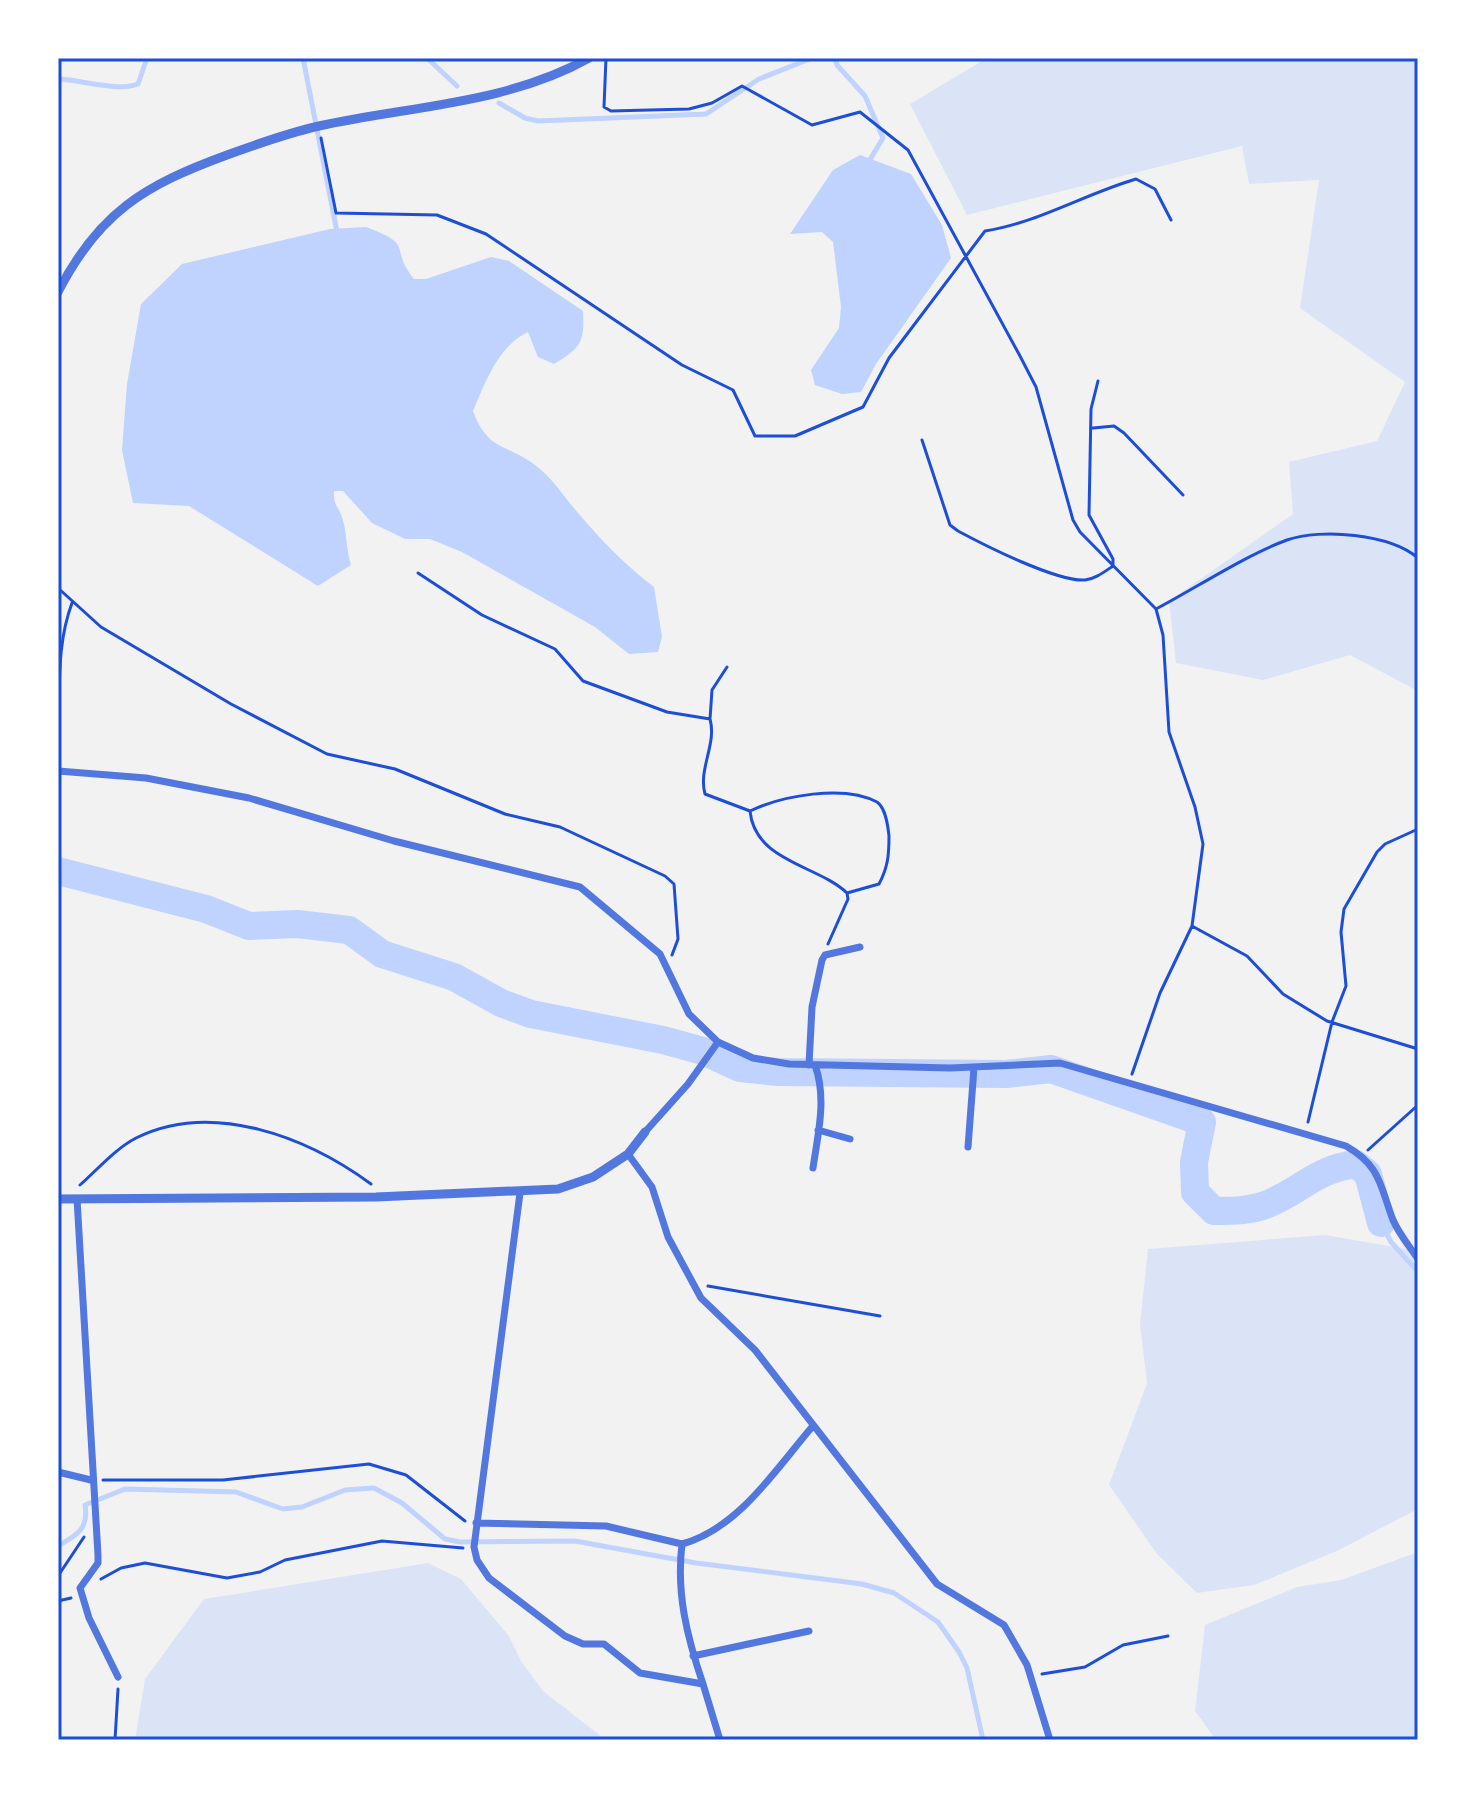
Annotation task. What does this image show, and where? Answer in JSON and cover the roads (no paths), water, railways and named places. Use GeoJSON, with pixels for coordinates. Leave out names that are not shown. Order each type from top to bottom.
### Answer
{"type":"FeatureCollection","features":[{"type":"Feature","properties":{"kind":"street"},"geometry":{"type":"LineString","coordinates":[[58,292],[91,240],[138,194],[170,176],[319,126],[497,92],[550,76],[589,58]]}},
{"type":"Feature","properties":{"kind":"street"},"geometry":{"type":"LineString","coordinates":[[58,771],[146,778],[249,798],[394,841],[580,887],[660,954],[689,1014],[718,1042],[753,1058],[812,1065],[974,1068],[1060,1063],[1127,1085],[1305,1133],[1362,1156],[1377,1172],[1395,1224],[1418,1259]]}},
{"type":"Feature","properties":{"kind":"street"},"geometry":{"type":"LineString","coordinates":[[813,1168],[821,1082],[812,1065],[812,1007],[825,955],[860,947]]}},
{"type":"Feature","properties":{"kind":"street"},"geometry":{"type":"LineString","coordinates":[[58,1199],[376,1197],[558,1189],[582,1181],[628,1154],[688,1084],[718,1042]]}},
{"type":"Feature","properties":{"kind":"street"},"geometry":{"type":"LineString","coordinates":[[968,1147],[974,1068]]}},
{"type":"Feature","properties":{"kind":"street"},"geometry":{"type":"LineString","coordinates":[[818,1130],[850,1139]]}},
{"type":"Feature","properties":{"kind":"street"},"geometry":{"type":"LineString","coordinates":[[628,1154],[652,1187],[668,1237],[701,1298],[755,1350],[937,1584],[1004,1625],[1018,1645],[1050,1740]]}},
{"type":"Feature","properties":{"kind":"street"},"geometry":{"type":"LineString","coordinates":[[520,1193],[476,1523],[474,1547],[477,1560],[489,1578],[565,1636],[583,1644],[604,1644],[633,1663],[640,1673],[703,1684]]}},
{"type":"Feature","properties":{"kind":"street"},"geometry":{"type":"LineString","coordinates":[[77,1199],[98,1563],[80,1588],[118,1677]]}},
{"type":"Feature","properties":{"kind":"street"},"geometry":{"type":"LineString","coordinates":[[476,1523],[606,1526],[682,1544],[714,1530],[743,1507],[812,1427]]}},
{"type":"Feature","properties":{"kind":"street"},"geometry":{"type":"LineString","coordinates":[[58,1472],[91,1480]]}},
{"type":"Feature","properties":{"kind":"street"},"geometry":{"type":"LineString","coordinates":[[682,1544],[678,1574],[681,1605],[693,1656],[720,1740]]}},
{"type":"Feature","properties":{"kind":"street"},"geometry":{"type":"LineString","coordinates":[[693,1656],[809,1631]]}},
{"type":"Feature","properties":{"kind":"water"},"geometry":{"type":"Polygon","coordinates":[[[860,155],[911,174],[942,225],[951,258],[876,364],[861,392],[842,394],[815,385],[811,370],[839,328],[841,307],[833,242],[822,232],[790,234],[833,170],[860,155]]]}},
{"type":"Feature","properties":{"kind":"water"},"geometry":{"type":"Polygon","coordinates":[[[366,227],[397,243],[414,279],[426,279],[491,257],[509,261],[583,311],[583,331],[579,344],[554,364],[538,357],[528,332],[508,346],[494,366],[473,411],[486,435],[541,470],[605,543],[654,587],[662,637],[658,652],[629,654],[595,627],[462,552],[430,539],[405,539],[372,523],[343,491],[334,491],[334,499],[344,523],[351,565],[318,586],[189,506],[133,503],[122,450],[127,384],[141,304],[182,264],[330,229],[366,227]]]}},
{"type":"Feature","properties":{"kind":"waterway"},"geometry":{"type":"LineString","coordinates":[[58,79],[130,86],[138,84],[147,58]]}},
{"type":"Feature","properties":{"kind":"waterway"},"geometry":{"type":"LineString","coordinates":[[303,58],[337,232]]}},
{"type":"Feature","properties":{"kind":"waterway"},"geometry":{"type":"LineString","coordinates":[[427,58],[457,86]]}},
{"type":"Feature","properties":{"kind":"waterway"},"geometry":{"type":"LineString","coordinates":[[499,103],[525,118],[538,121],[706,114],[759,79],[812,58]]}},
{"type":"Feature","properties":{"kind":"waterway"},"geometry":{"type":"LineString","coordinates":[[835,58],[837,65],[865,96],[883,138],[868,163]]}},
{"type":"Feature","properties":{"kind":"waterway"},"geometry":{"type":"LineString","coordinates":[[58,871],[206,909],[249,926],[297,924],[349,930],[382,954],[454,977],[501,1003],[531,1014],[663,1040],[703,1051],[740,1068],[778,1072],[1006,1074],[1051,1069],[1202,1122],[1194,1162],[1195,1192],[1214,1211],[1263,1206],[1331,1170],[1356,1164],[1368,1174],[1381,1223]]}},
{"type":"Feature","properties":{"kind":"waterway"},"geometry":{"type":"LineString","coordinates":[[1381,1223],[1391,1242],[1418,1272]]}},
{"type":"Feature","properties":{"kind":"waterway"},"geometry":{"type":"LineString","coordinates":[[58,1546],[83,1526],[85,1505],[125,1489],[236,1492],[283,1509],[302,1507],[345,1490],[374,1488],[402,1503],[445,1539],[460,1542],[575,1541],[696,1563],[862,1584],[894,1593],[938,1622],[967,1668],[983,1740]]}}]}
